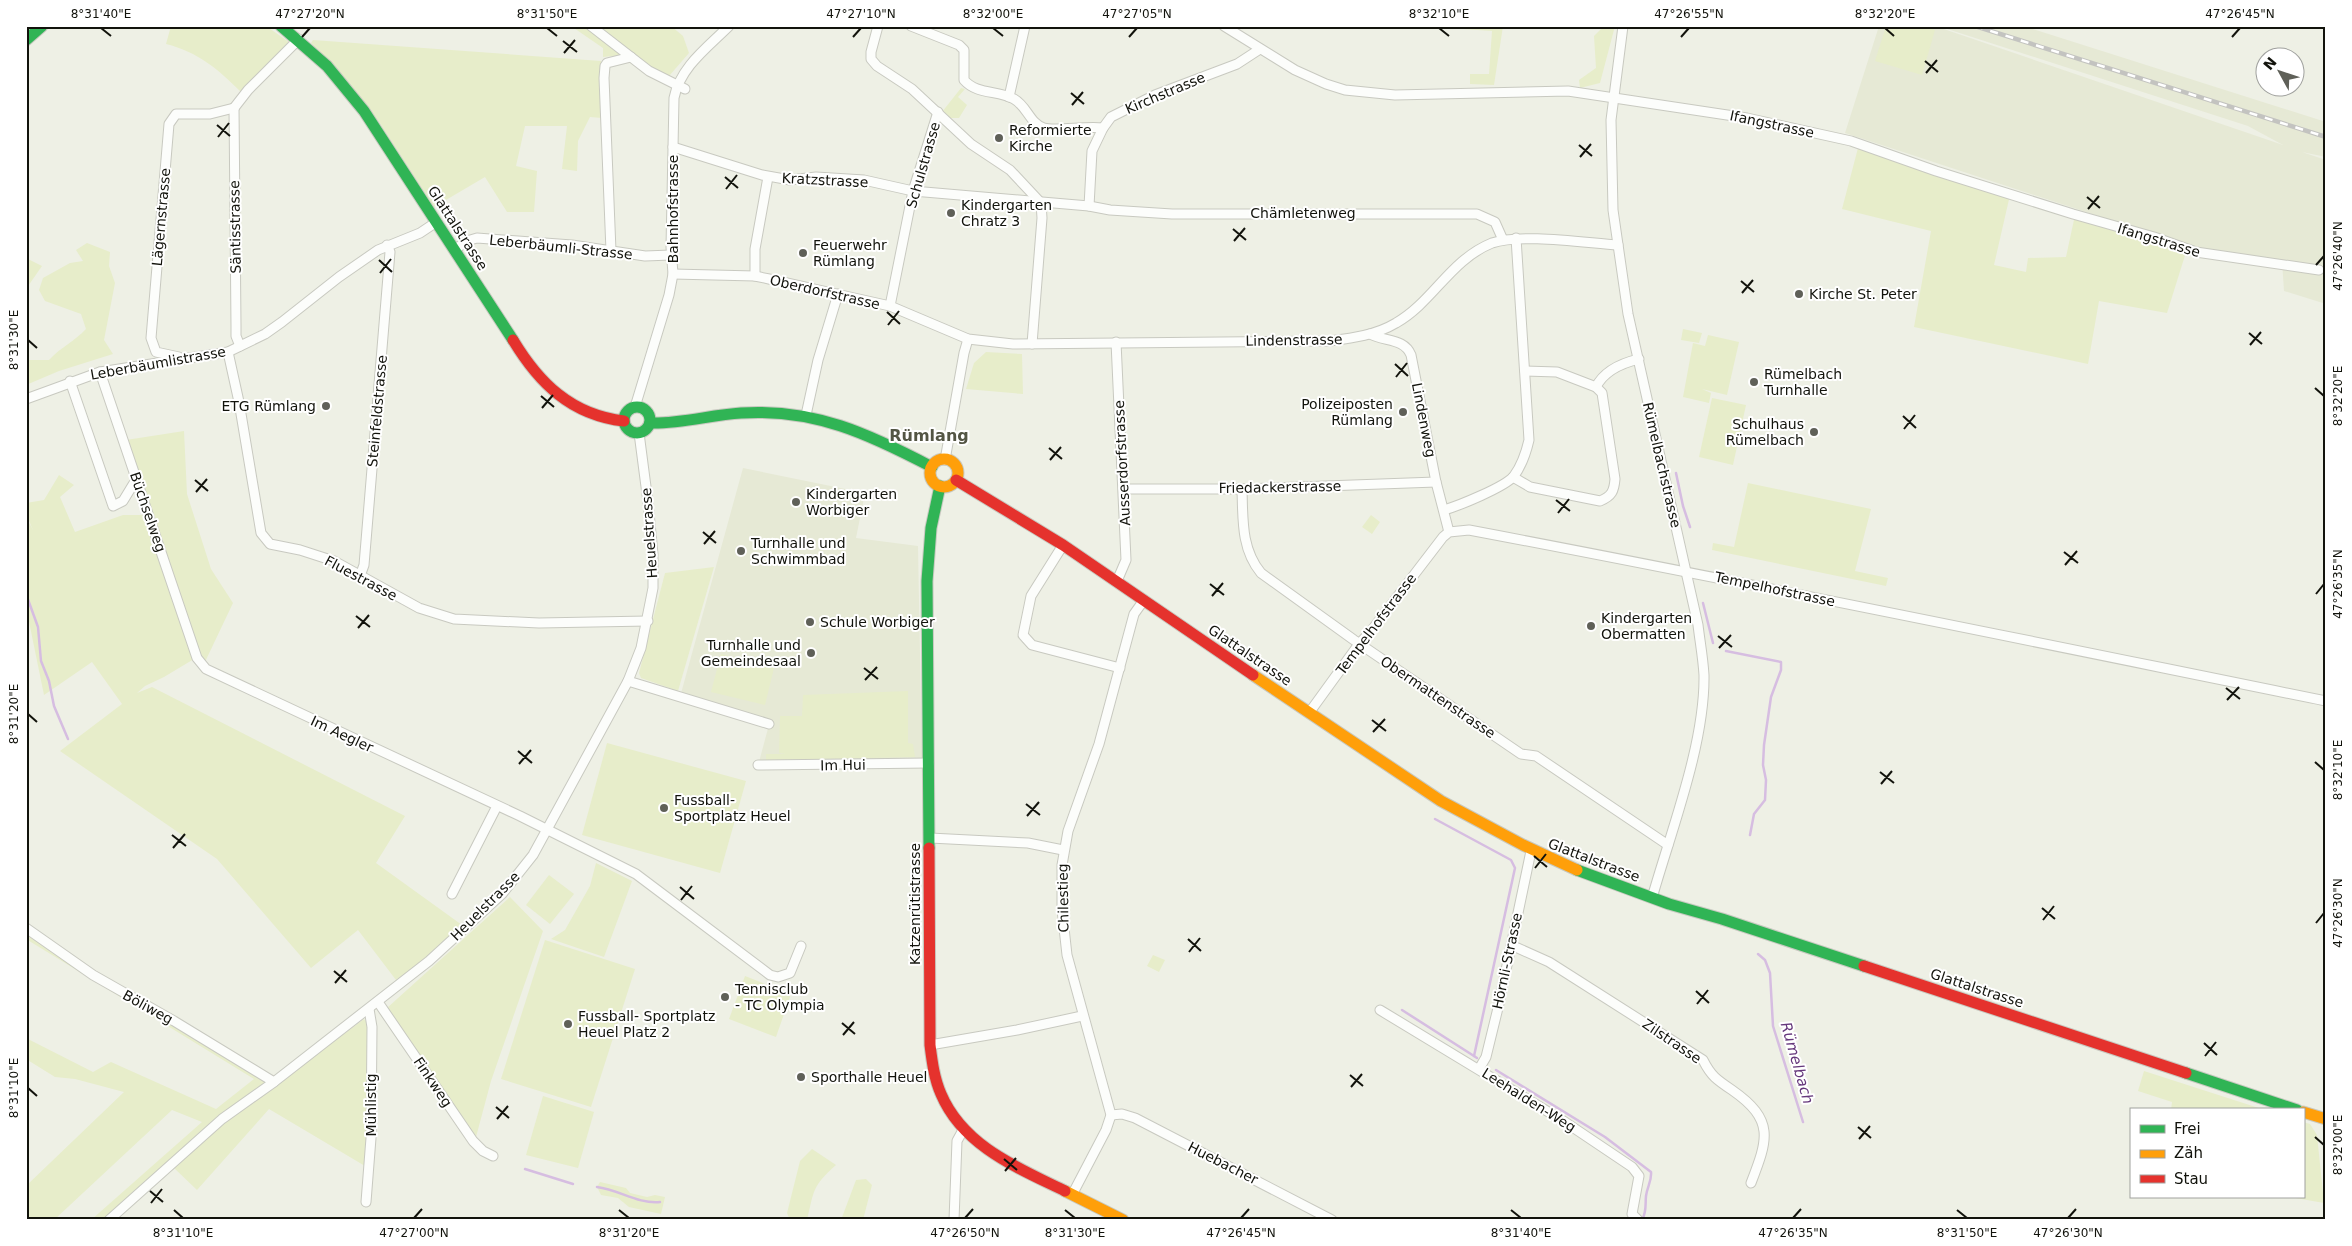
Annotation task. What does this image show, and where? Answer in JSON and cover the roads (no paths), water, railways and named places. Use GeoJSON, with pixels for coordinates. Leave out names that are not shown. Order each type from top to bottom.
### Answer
{"type":"FeatureCollection","features":[{"type":"Feature","properties":{"kind":"street"},"geometry":{"type":"LineString","coordinates":[[26,40],[42,26]]}},
{"type":"Feature","properties":{"kind":"street","name":"Glattalstrasse"},"geometry":{"type":"LineString","coordinates":[[281,26],[327,64],[354,96],[497,314],[514,344],[549,388],[566,402],[597,418],[624,421]]}},
{"type":"Feature","properties":{"kind":"street"},"geometry":{"type":"LineString","coordinates":[[591,26],[649,71],[680,87],[681,77],[696,58],[729,26]]}},
{"type":"Feature","properties":{"kind":"street","name":"Schulstrasse"},"geometry":{"type":"LineString","coordinates":[[878,26],[871,59],[938,112],[914,191],[890,306]]}},
{"type":"Feature","properties":{"kind":"street"},"geometry":{"type":"LineString","coordinates":[[911,26],[959,44],[965,54],[964,80],[970,87],[1009,97],[1024,106],[1033,121],[1045,128],[1090,126],[1103,128]]}},
{"type":"Feature","properties":{"kind":"street"},"geometry":{"type":"LineString","coordinates":[[1009,97],[1026,26]]}},
{"type":"Feature","properties":{"kind":"street","name":"Ifangstrasse"},"geometry":{"type":"LineString","coordinates":[[1224,26],[1308,77],[1345,90],[1366,94],[1396,96],[1568,91],[1740,116],[1851,141],[1936,171],[2154,237],[2196,252],[2319,270]]}},
{"type":"Feature","properties":{"kind":"street","name":"Rümelbachstrasse"},"geometry":{"type":"LineString","coordinates":[[1623,26],[1612,96],[1613,210],[1628,314],[1698,625],[1704,675],[1700,717],[1689,773],[1652,898]]}},
{"type":"Feature","properties":{"kind":"street"},"geometry":{"type":"LineString","coordinates":[[234,108],[248,90],[298,39]]}},
{"type":"Feature","properties":{"kind":"street","name":"Kirchstrasse"},"geometry":{"type":"LineString","coordinates":[[1089,206],[1092,151],[1103,128],[1112,117],[1155,95],[1237,64],[1260,48]]}},
{"type":"Feature","properties":{"kind":"street"},"geometry":{"type":"LineString","coordinates":[[611,251],[605,66],[630,57]]}},
{"type":"Feature","properties":{"kind":"street","name":"Bahnhofstrasse"},"geometry":{"type":"LineString","coordinates":[[636,407],[670,295],[673,274],[671,255],[673,147],[680,87]]}},
{"type":"Feature","properties":{"kind":"street","name":"Säntisstrasse"},"geometry":{"type":"LineString","coordinates":[[234,108],[236,331],[240,346]]}},
{"type":"Feature","properties":{"kind":"street","name":"Lägernstrasse"},"geometry":{"type":"LineString","coordinates":[[183,358],[156,352],[151,338],[169,124],[176,114],[210,114],[234,108]]}},
{"type":"Feature","properties":{"kind":"street"},"geometry":{"type":"LineString","coordinates":[[938,112],[971,144],[1010,170],[1041,203],[1042,218],[1031,334],[1032,344]]}},
{"type":"Feature","properties":{"kind":"street","name":"Kratzstrasse"},"geometry":{"type":"LineString","coordinates":[[673,147],[768,177],[790,180],[816,177],[864,180],[914,191],[1041,203]]}},
{"type":"Feature","properties":{"kind":"street"},"geometry":{"type":"LineString","coordinates":[[754,276],[755,249],[768,177]]}},
{"type":"Feature","properties":{"kind":"street"},"geometry":{"type":"LineString","coordinates":[[1041,203],[1089,206]]}},
{"type":"Feature","properties":{"kind":"street","name":"Chämletenweg"},"geometry":{"type":"LineString","coordinates":[[1089,206],[1110,210],[1172,214],[1477,214],[1495,222],[1503,240]]}},
{"type":"Feature","properties":{"kind":"street","name":"Leberbäumlistrasse"},"geometry":{"type":"LineString","coordinates":[[26,399],[70,381],[100,372],[228,352],[276,326],[339,277],[387,245],[420,232],[436,223]]}},
{"type":"Feature","properties":{"kind":"street","name":"Leberbäumli-Strasse"},"geometry":{"type":"LineString","coordinates":[[454,250],[467,241],[477,238],[572,245],[644,256],[671,255]]}},
{"type":"Feature","properties":{"kind":"street"},"geometry":{"type":"LineString","coordinates":[[1444,510],[1462,505],[1513,477],[1524,458],[1529,440],[1516,238]]}},
{"type":"Feature","properties":{"kind":"street","name":"Lindenstrasse"},"geometry":{"type":"LineString","coordinates":[[968,339],[1032,344],[1330,341],[1370,334],[1397,323],[1465,259],[1503,240],[1516,238],[1618,245]]}},
{"type":"Feature","properties":{"kind":"street","name":"Steinfeldstrasse"},"geometry":{"type":"LineString","coordinates":[[360,576],[364,565],[390,252],[387,245]]}},
{"type":"Feature","properties":{"kind":"street","name":"Oberdorfstrasse"},"geometry":{"type":"LineString","coordinates":[[673,274],[754,276],[838,294],[890,306],[968,339]]}},
{"type":"Feature","properties":{"kind":"street"},"geometry":{"type":"LineString","coordinates":[[806,415],[818,360],[838,294]]}},
{"type":"Feature","properties":{"kind":"street","name":"Lindenweg"},"geometry":{"type":"LineString","coordinates":[[1370,334],[1382,341],[1397,342],[1409,350],[1436,482],[1449,532]]}},
{"type":"Feature","properties":{"kind":"street"},"geometry":{"type":"LineString","coordinates":[[946,460],[968,339]]}},
{"type":"Feature","properties":{"kind":"street","name":"Ausserdorfstrasse"},"geometry":{"type":"LineString","coordinates":[[1116,342],[1126,560],[1116,581]]}},
{"type":"Feature","properties":{"kind":"street","name":"Fluestrasse"},"geometry":{"type":"LineString","coordinates":[[228,352],[239,402],[261,533],[264,540],[270,544],[316,554],[419,608],[454,619],[548,623],[648,621]]}},
{"type":"Feature","properties":{"kind":"street"},"geometry":{"type":"LineString","coordinates":[[1596,387],[1602,376],[1639,359]]}},
{"type":"Feature","properties":{"kind":"street"},"geometry":{"type":"LineString","coordinates":[[1513,477],[1530,487],[1600,502],[1608,498],[1614,491],[1615,478],[1602,393],[1596,387],[1557,372],[1525,371]]}},
{"type":"Feature","properties":{"kind":"street","name":"Büchselweg"},"geometry":{"type":"LineString","coordinates":[[100,372],[195,653]]}},
{"type":"Feature","properties":{"kind":"street"},"geometry":{"type":"LineString","coordinates":[[70,381],[113,506],[123,501],[136,478]]}},
{"type":"Feature","properties":{"kind":"street"},"geometry":{"type":"LineString","coordinates":[[636,407],[647,411],[650,423],[646,429],[639,433],[629,430],[624,421],[628,411],[636,407]]}},
{"type":"Feature","properties":{"kind":"street"},"geometry":{"type":"LineString","coordinates":[[650,423],[672,424],[738,413],[768,412],[806,415],[824,419],[872,436],[932,466]]}},
{"type":"Feature","properties":{"kind":"street","name":"Heuelstrasse"},"geometry":{"type":"LineString","coordinates":[[109,1220],[222,1119],[274,1082],[429,961],[502,894],[533,855],[628,681],[642,648],[653,588],[653,554],[639,433]]}},
{"type":"Feature","properties":{"kind":"street"},"geometry":{"type":"LineString","coordinates":[[946,460],[956,467],[956,480],[947,487],[940,486],[931,476],[932,466],[938,461],[946,460]]}},
{"type":"Feature","properties":{"kind":"street","name":"Glattalstrasse"},"geometry":{"type":"LineString","coordinates":[[956,480],[1062,544],[1355,747],[1432,796],[1530,851],[1592,878],[1700,914],[1722,919],[2291,1108]]}},
{"type":"Feature","properties":{"kind":"street","name":"Friedackerstrasse"},"geometry":{"type":"LineString","coordinates":[[1124,489],[1242,489],[1436,482]]}},
{"type":"Feature","properties":{"kind":"street","name":"Katzenrütistrasse"},"geometry":{"type":"LineString","coordinates":[[940,486],[931,528],[926,582],[930,838],[930,1045],[935,1077],[942,1097],[963,1130],[991,1153],[1123,1220]]}},
{"type":"Feature","properties":{"kind":"street","name":"Obermattenstrasse"},"geometry":{"type":"LineString","coordinates":[[1242,489],[1244,536],[1252,562],[1266,576],[1360,644],[1521,754],[1536,756],[1597,796],[1662,843],[1668,845]]}},
{"type":"Feature","properties":{"kind":"street","name":"Tempelhofstrasse"},"geometry":{"type":"LineString","coordinates":[[1309,714],[1395,598],[1449,532],[1469,530],[1686,571],[2326,701]]}},
{"type":"Feature","properties":{"kind":"street"},"geometry":{"type":"LineString","coordinates":[[1062,544],[1031,596],[1023,635],[1032,645],[1120,668]]}},
{"type":"Feature","properties":{"kind":"street","name":"Chilestieg"},"geometry":{"type":"LineString","coordinates":[[1112,1115],[1070,974],[1064,939],[1063,850],[1099,744],[1134,614],[1144,600]]}},
{"type":"Feature","properties":{"kind":"street","name":"Im Aegler"},"geometry":{"type":"LineString","coordinates":[[195,653],[201,665],[211,672],[547,829],[636,874],[770,975],[778,977],[790,973],[802,946]]}},
{"type":"Feature","properties":{"kind":"street"},"geometry":{"type":"LineString","coordinates":[[628,681],[769,724]]}},
{"type":"Feature","properties":{"kind":"street","name":"Im Hui"},"geometry":{"type":"LineString","coordinates":[[758,765],[929,763]]}},
{"type":"Feature","properties":{"kind":"street"},"geometry":{"type":"LineString","coordinates":[[452,894],[497,806]]}},
{"type":"Feature","properties":{"kind":"street"},"geometry":{"type":"LineString","coordinates":[[930,838],[1028,843],[1063,850]]}},
{"type":"Feature","properties":{"kind":"street","name":"Hörnli-Strasse"},"geometry":{"type":"LineString","coordinates":[[1479,1070],[1486,1057],[1530,851]]}},
{"type":"Feature","properties":{"kind":"street","name":"Böliweg"},"geometry":{"type":"LineString","coordinates":[[26,928],[93,975],[274,1082]]}},
{"type":"Feature","properties":{"kind":"street","name":"Zilstrasse"},"geometry":{"type":"LineString","coordinates":[[1511,945],[1549,962],[1703,1060],[1710,1073],[1745,1100],[1760,1116],[1764,1126],[1764,1149],[1751,1183]]}},
{"type":"Feature","properties":{"kind":"street","name":"Finkweg"},"geometry":{"type":"LineString","coordinates":[[378,1002],[473,1141],[483,1151],[494,1156]]}},
{"type":"Feature","properties":{"kind":"street","name":"Mühlistig"},"geometry":{"type":"LineString","coordinates":[[366,1202],[371,1138],[372,1027],[369,1009]]}},
{"type":"Feature","properties":{"kind":"street","name":"Leehalden-Weg"},"geometry":{"type":"LineString","coordinates":[[1380,1010],[1565,1122],[1632,1167],[1639,1176],[1634,1218]]}},
{"type":"Feature","properties":{"kind":"street"},"geometry":{"type":"LineString","coordinates":[[930,1045],[1017,1030],[1082,1016]]}},
{"type":"Feature","properties":{"kind":"street"},"geometry":{"type":"LineString","coordinates":[[2304,1112],[2326,1119]]}},
{"type":"Feature","properties":{"kind":"street","name":"Huebacher"},"geometry":{"type":"LineString","coordinates":[[1112,1115],[1122,1114],[1135,1118],[1321,1217],[1332,1220]]}},
{"type":"Feature","properties":{"kind":"street"},"geometry":{"type":"LineString","coordinates":[[1072,1195],[1112,1115]]}},
{"type":"Feature","properties":{"kind":"street"},"geometry":{"type":"LineString","coordinates":[[954,1220],[957,1141],[963,1130]]}},
{"type":"Feature","properties":{"kind":"waterway","name":"Rümelbach"},"geometry":{"type":"LineString","coordinates":[[1676,473],[1683,506],[1690,527]]}},
{"type":"Feature","properties":{"kind":"waterway"},"geometry":{"type":"LineString","coordinates":[[26,594],[38,627],[41,661],[49,681],[54,706],[68,739]]}},
{"type":"Feature","properties":{"kind":"waterway","name":"Rümelbach"},"geometry":{"type":"LineString","coordinates":[[1703,603],[1713,643]]}},
{"type":"Feature","properties":{"kind":"waterway","name":"Rümelbach"},"geometry":{"type":"LineString","coordinates":[[1726,651],[1781,662],[1781,670],[1771,697],[1764,745],[1765,800],[1754,814],[1750,835]]}},
{"type":"Feature","properties":{"kind":"waterway"},"geometry":{"type":"LineString","coordinates":[[1435,819],[1511,860],[1515,868],[1474,1056],[1477,1058]]}},
{"type":"Feature","properties":{"kind":"waterway","name":"Rümelbach"},"geometry":{"type":"LineString","coordinates":[[1758,954],[1765,960],[1770,973],[1773,1026],[1803,1122]]}},
{"type":"Feature","properties":{"kind":"waterway"},"geometry":{"type":"LineString","coordinates":[[1402,1010],[1474,1056]]}},
{"type":"Feature","properties":{"kind":"waterway"},"geometry":{"type":"LineString","coordinates":[[1496,1070],[1605,1137],[1651,1172],[1642,1220]]}},
{"type":"Feature","properties":{"kind":"waterway"},"geometry":{"type":"LineString","coordinates":[[525,1169],[573,1184]]}},
{"type":"Feature","properties":{"kind":"waterway"},"geometry":{"type":"LineString","coordinates":[[597,1187],[644,1201],[660,1202]]}},
{"type":"Feature","properties":{"kind":"railway"},"geometry":{"type":"LineString","coordinates":[[1975,26],[2326,137]]}},
{"type":"Feature","properties":{"kind":"place","name":"Reformierte Kirche"},"geometry":{"type":"Point","coordinates":[999,138]}},
{"type":"Feature","properties":{"kind":"place","name":"Kindergarten Chratz 3"},"geometry":{"type":"Point","coordinates":[951,213]}},
{"type":"Feature","properties":{"kind":"place","name":"Feuerwehr Rümlang"},"geometry":{"type":"Point","coordinates":[803,253]}},
{"type":"Feature","properties":{"kind":"place","name":"Kirche St. Peter"},"geometry":{"type":"Point","coordinates":[1799,294]}},
{"type":"Feature","properties":{"kind":"place","name":"Rümelbach Turnhalle"},"geometry":{"type":"Point","coordinates":[1754,382]}},
{"type":"Feature","properties":{"kind":"place","name":"ETG Rümlang"},"geometry":{"type":"Point","coordinates":[326,406]}},
{"type":"Feature","properties":{"kind":"place","name":"Polizeiposten Rümlang"},"geometry":{"type":"Point","coordinates":[1403,412]}},
{"type":"Feature","properties":{"kind":"place","name":"Schulhaus Rümelbach"},"geometry":{"type":"Point","coordinates":[1814,432]}},
{"type":"Feature","properties":{"kind":"place","name":"Kindergarten Worbiger"},"geometry":{"type":"Point","coordinates":[796,502]}},
{"type":"Feature","properties":{"kind":"place","name":"Turnhalle und Schwimmbad"},"geometry":{"type":"Point","coordinates":[741,551]}},
{"type":"Feature","properties":{"kind":"place","name":"Schule Worbiger"},"geometry":{"type":"Point","coordinates":[810,622]}},
{"type":"Feature","properties":{"kind":"place","name":"Kindergarten Obermatten"},"geometry":{"type":"Point","coordinates":[1591,626]}},
{"type":"Feature","properties":{"kind":"place","name":"Turnhalle und Gemeindesaal"},"geometry":{"type":"Point","coordinates":[811,653]}},
{"type":"Feature","properties":{"kind":"place","name":"Fussball- Sportplatz Heuel"},"geometry":{"type":"Point","coordinates":[664,808]}},
{"type":"Feature","properties":{"kind":"place","name":"Tennisclub - TC Olympia"},"geometry":{"type":"Point","coordinates":[725,997]}},
{"type":"Feature","properties":{"kind":"place","name":"Fussball- Sportplatz Heuel Platz 2"},"geometry":{"type":"Point","coordinates":[568,1024]}},
{"type":"Feature","properties":{"kind":"place","name":"Sporthalle Heuel"},"geometry":{"type":"Point","coordinates":[801,1077]}},
{"type":"Feature","properties":{"kind":"district","name":"Rümlang"},"geometry":{"type":"Point","coordinates":[929,435]}}]}
